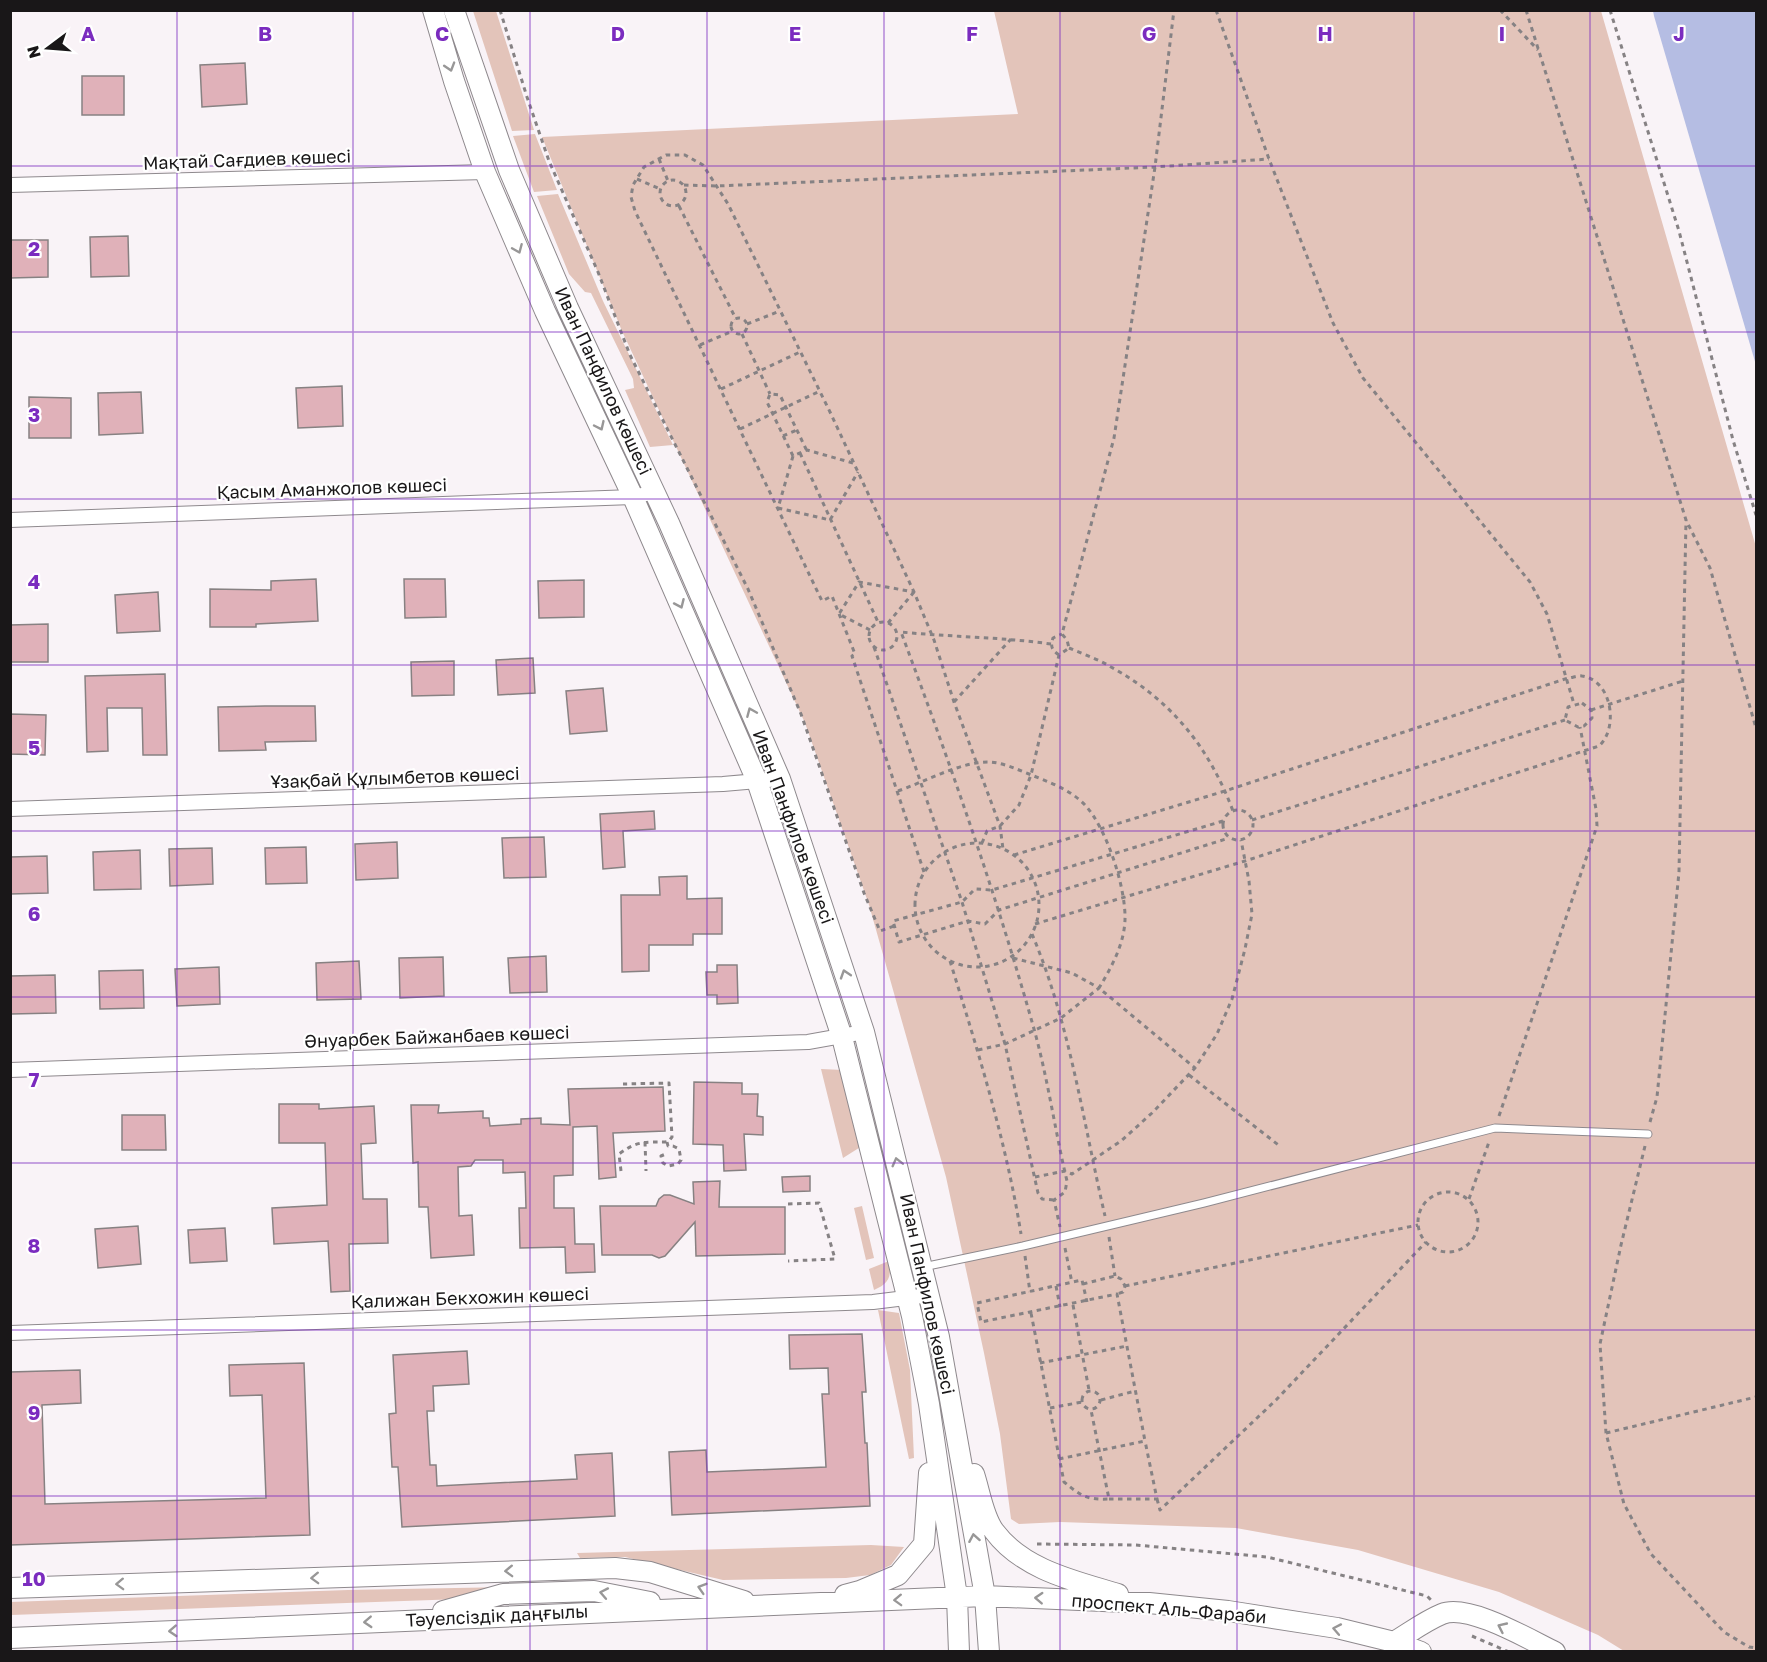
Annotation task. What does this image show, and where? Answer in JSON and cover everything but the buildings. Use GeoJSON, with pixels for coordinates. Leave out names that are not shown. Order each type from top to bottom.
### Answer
{"type":"FeatureCollection","features":[{"type":"Feature","properties":{"kind":"street","name":"Иван Панфилов көшесі"},"geometry":{"type":"LineString","coordinates":[[433,10],[485,172],[545,311],[633,497],[757,781],[842,1036],[907,1298],[929,1404],[957,1597],[959,1652]]}},
{"type":"Feature","properties":{"kind":"street","name":"Иван Панфилов көшесі"},"geometry":{"type":"LineString","coordinates":[[454,10],[509,170],[568,308],[655,492],[780,779],[864,1032],[930,1295],[984,1596],[989,1652]]}},
{"type":"Feature","properties":{"kind":"street","name":"Мақтай Сағдиев көшесі"},"geometry":{"type":"LineString","coordinates":[[10,184],[485,172]]}},
{"type":"Feature","properties":{"kind":"street","name":"Қасым Аманжолов көшесі"},"geometry":{"type":"LineString","coordinates":[[10,520],[633,497],[655,492]]}},
{"type":"Feature","properties":{"kind":"street","name":"Ұзақбай Құлымбетов көшесі"},"geometry":{"type":"LineString","coordinates":[[10,809],[723,784],[780,779]]}},
{"type":"Feature","properties":{"kind":"street","name":"Әнуарбек Байжанбаев көшесі"},"geometry":{"type":"LineString","coordinates":[[10,1070],[808,1042],[864,1032]]}},
{"type":"Feature","properties":{"kind":"street","name":"Қалижан Бекхожин көшесі"},"geometry":{"type":"LineString","coordinates":[[10,1333],[873,1302],[930,1295]]}},
{"type":"Feature","properties":{"kind":"street"},"geometry":{"type":"LineString","coordinates":[[813,1603],[860,1591],[898,1575],[924,1544],[929,1494],[929,1404]]}},
{"type":"Feature","properties":{"kind":"street"},"geometry":{"type":"LineString","coordinates":[[955,1427],[994,1531],[1011,1548],[1059,1577],[1149,1603]]}},
{"type":"Feature","properties":{"kind":"street"},"geometry":{"type":"LineString","coordinates":[[10,1588],[615,1568],[650,1572],[758,1605]]}},
{"type":"Feature","properties":{"kind":"street","name":"Тәуелсіздік даңғылы"},"geometry":{"type":"LineString","coordinates":[[10,1638],[984,1596]]}},
{"type":"Feature","properties":{"kind":"street","name":"проспект Аль-Фараби"},"geometry":{"type":"LineString","coordinates":[[984,1596],[1149,1603],[1228,1611],[1337,1628],[1394,1642],[1420,1652]]}},
{"type":"Feature","properties":{"kind":"street"},"geometry":{"type":"LineString","coordinates":[[1394,1642],[1444,1613],[1459,1611],[1477,1615],[1555,1652]]}},
{"type":"Feature","properties":{"kind":"lane"},"geometry":{"type":"LineString","coordinates":[[923,1267],[1204,1203],[1495,1128],[1648,1134]]}},
{"type":"Feature","properties":{"kind":"path"},"geometry":{"type":"LineString","coordinates":[[500,10],[526,98],[549,161],[598,272],[630,355],[748,589],[801,714],[864,893],[880,931],[894,926]]}},
{"type":"Feature","properties":{"kind":"path"},"geometry":{"type":"LineString","coordinates":[[1062,634],[1114,438],[1155,167],[1174,10]]}},
{"type":"Feature","properties":{"kind":"path"},"geometry":{"type":"LineString","coordinates":[[1216,10],[1269,159],[1333,323],[1363,378],[1530,582],[1546,614],[1568,678],[1574,704]]}},
{"type":"Feature","properties":{"kind":"path"},"geometry":{"type":"LineString","coordinates":[[1500,10],[1539,51]]}},
{"type":"Feature","properties":{"kind":"path"},"geometry":{"type":"LineString","coordinates":[[1526,10],[1686,520],[1710,568],[1756,728]]}},
{"type":"Feature","properties":{"kind":"path"},"geometry":{"type":"LineString","coordinates":[[1610,10],[1679,231],[1733,440],[1756,515]]}},
{"type":"Feature","properties":{"kind":"path"},"geometry":{"type":"LineString","coordinates":[[924,872],[852,656],[855,654],[832,596],[822,601],[635,211],[631,197],[633,185],[644,167],[666,155],[685,155],[703,165],[717,186],[820,392],[914,591],[932,635],[1000,826],[1003,849]]}},
{"type":"Feature","properties":{"kind":"path"},"geometry":{"type":"LineString","coordinates":[[659,159],[668,181]]}},
{"type":"Feature","properties":{"kind":"path"},"geometry":{"type":"LineString","coordinates":[[660,190],[668,181],[676,180],[684,185],[717,186],[1155,167],[1269,159]]}},
{"type":"Feature","properties":{"kind":"path"},"geometry":{"type":"LineString","coordinates":[[637,179],[660,190]]}},
{"type":"Feature","properties":{"kind":"path"},"geometry":{"type":"LineString","coordinates":[[660,190],[663,202],[670,207],[679,206],[686,196],[684,185]]}},
{"type":"Feature","properties":{"kind":"path"},"geometry":{"type":"LineString","coordinates":[[679,206],[736,319]]}},
{"type":"Feature","properties":{"kind":"path"},"geometry":{"type":"LineString","coordinates":[[747,324],[780,311]]}},
{"type":"Feature","properties":{"kind":"path"},"geometry":{"type":"LineString","coordinates":[[734,332],[732,325],[736,319]]}},
{"type":"Feature","properties":{"kind":"path"},"geometry":{"type":"LineString","coordinates":[[736,319],[741,319],[747,324]]}},
{"type":"Feature","properties":{"kind":"path"},"geometry":{"type":"LineString","coordinates":[[742,334],[746,331],[747,324]]}},
{"type":"Feature","properties":{"kind":"path"},"geometry":{"type":"LineString","coordinates":[[700,345],[734,332],[742,334],[761,370],[770,394],[767,402],[793,456],[778,508]]}},
{"type":"Feature","properties":{"kind":"path"},"geometry":{"type":"LineString","coordinates":[[721,389],[800,351]]}},
{"type":"Feature","properties":{"kind":"path"},"geometry":{"type":"LineString","coordinates":[[740,429],[820,392]]}},
{"type":"Feature","properties":{"kind":"path"},"geometry":{"type":"LineString","coordinates":[[770,394],[780,395],[807,450]]}},
{"type":"Feature","properties":{"kind":"path"},"geometry":{"type":"LineString","coordinates":[[783,436],[797,430]]}},
{"type":"Feature","properties":{"kind":"path"},"geometry":{"type":"LineString","coordinates":[[793,456],[807,450],[854,464]]}},
{"type":"Feature","properties":{"kind":"path"},"geometry":{"type":"LineString","coordinates":[[800,453],[878,622]]}},
{"type":"Feature","properties":{"kind":"path"},"geometry":{"type":"LineString","coordinates":[[830,520],[858,472]]}},
{"type":"Feature","properties":{"kind":"path"},"geometry":{"type":"LineString","coordinates":[[778,508],[830,520]]}},
{"type":"Feature","properties":{"kind":"path"},"geometry":{"type":"LineString","coordinates":[[1686,520],[1679,872],[1657,1096],[1600,1344],[1606,1433],[1624,1504],[1651,1554],[1724,1632],[1749,1647],[1756,1648]]}},
{"type":"Feature","properties":{"kind":"path"},"geometry":{"type":"LineString","coordinates":[[839,614],[860,582]]}},
{"type":"Feature","properties":{"kind":"path"},"geometry":{"type":"LineString","coordinates":[[860,582],[914,591]]}},
{"type":"Feature","properties":{"kind":"path"},"geometry":{"type":"LineString","coordinates":[[888,623],[914,591]]}},
{"type":"Feature","properties":{"kind":"path"},"geometry":{"type":"LineString","coordinates":[[839,614],[870,630]]}},
{"type":"Feature","properties":{"kind":"path"},"geometry":{"type":"LineString","coordinates":[[878,622],[888,623],[899,632],[953,771],[999,910],[1034,1031],[1067,1181]]}},
{"type":"Feature","properties":{"kind":"path"},"geometry":{"type":"LineString","coordinates":[[878,622],[870,630],[869,639],[922,783],[968,921],[1005,1044],[1041,1199],[1054,1200]]}},
{"type":"Feature","properties":{"kind":"path"},"geometry":{"type":"LineString","coordinates":[[899,632],[1011,639],[1051,644]]}},
{"type":"Feature","properties":{"kind":"path"},"geometry":{"type":"LineString","coordinates":[[874,648],[883,650],[891,647],[897,640],[899,632]]}},
{"type":"Feature","properties":{"kind":"path"},"geometry":{"type":"LineString","coordinates":[[1059,655],[1053,650],[1051,644],[1053,638],[1062,634]]}},
{"type":"Feature","properties":{"kind":"path"},"geometry":{"type":"LineString","coordinates":[[1062,634],[1069,648]]}},
{"type":"Feature","properties":{"kind":"path"},"geometry":{"type":"LineString","coordinates":[[954,702],[1011,639]]}},
{"type":"Feature","properties":{"kind":"path"},"geometry":{"type":"LineString","coordinates":[[982,843],[987,831],[1000,826],[1019,805],[1031,775],[1059,655],[1069,648]]}},
{"type":"Feature","properties":{"kind":"path"},"geometry":{"type":"LineString","coordinates":[[1069,648],[1110,666],[1146,689],[1184,723],[1210,759],[1233,811]]}},
{"type":"Feature","properties":{"kind":"path"},"geometry":{"type":"LineString","coordinates":[[1014,855],[1225,791],[1568,678],[1582,676],[1595,683],[1604,692],[1611,714],[1610,727],[1605,740],[1599,746],[1245,861],[1035,924]]}},
{"type":"Feature","properties":{"kind":"path"},"geometry":{"type":"LineString","coordinates":[[1591,710],[1683,681]]}},
{"type":"Feature","properties":{"kind":"path"},"geometry":{"type":"LineString","coordinates":[[1565,720],[1568,707],[1582,703],[1591,710],[1592,717],[1580,727]]}},
{"type":"Feature","properties":{"kind":"path"},"geometry":{"type":"LineString","coordinates":[[1565,720],[1580,727]]}},
{"type":"Feature","properties":{"kind":"path"},"geometry":{"type":"LineString","coordinates":[[1252,820],[1565,720]]}},
{"type":"Feature","properties":{"kind":"path"},"geometry":{"type":"LineString","coordinates":[[1469,1199],[1597,826],[1596,808],[1580,727]]}},
{"type":"Feature","properties":{"kind":"path"},"geometry":{"type":"LineString","coordinates":[[898,791],[978,763],[1006,765],[1062,788],[1085,805],[1101,829],[1117,873],[1125,922],[1116,961],[1099,988],[1061,1018],[1005,1044],[978,1050]]}},
{"type":"Feature","properties":{"kind":"path"},"geometry":{"type":"LineString","coordinates":[[1223,821],[992,890],[975,889],[962,902],[893,921],[899,942],[968,921],[985,924],[999,910],[1229,838],[1241,840],[1249,836],[1253,829],[1252,820],[1244,811],[1233,811],[1227,814],[1223,821],[1223,831],[1229,838]]}},
{"type":"Feature","properties":{"kind":"path"},"geometry":{"type":"LineString","coordinates":[[1035,1177],[1065,1171],[1072,1174],[1122,1141],[1189,1076],[1217,1034],[1232,999],[1251,914],[1249,881],[1241,840]]}},
{"type":"Feature","properties":{"kind":"path"},"geometry":{"type":"LineString","coordinates":[[1012,958],[1032,934],[1039,908],[1032,878],[1014,855],[1003,849],[976,843],[960,845],[945,851],[924,872],[916,891],[915,915],[928,944],[950,961],[964,966],[982,967],[1012,958],[1072,973],[1099,988],[1195,1068]]}},
{"type":"Feature","properties":{"kind":"path"},"geometry":{"type":"LineString","coordinates":[[1032,934],[1046,966],[1074,1066],[1096,1176]]}},
{"type":"Feature","properties":{"kind":"path"},"geometry":{"type":"LineString","coordinates":[[950,961],[978,1050],[1014,1188]]}},
{"type":"Feature","properties":{"kind":"path"},"geometry":{"type":"LineString","coordinates":[[1189,1076],[1281,1147]]}},
{"type":"Feature","properties":{"kind":"path"},"geometry":{"type":"LineString","coordinates":[[621,1172],[619,1154],[638,1142],[667,1142],[672,1137],[669,1083],[623,1084]]}},
{"type":"Feature","properties":{"kind":"path"},"geometry":{"type":"LineString","coordinates":[[645,1142],[646,1172]]}},
{"type":"Feature","properties":{"kind":"path"},"geometry":{"type":"LineString","coordinates":[[667,1142],[668,1146],[679,1149],[681,1160],[678,1164],[668,1166],[663,1163],[660,1156],[668,1153]]}},
{"type":"Feature","properties":{"kind":"path"},"geometry":{"type":"LineString","coordinates":[[1454,1192],[1469,1199],[1476,1211],[1478,1221],[1472,1240],[1464,1247],[1454,1251],[1444,1251],[1426,1242],[1418,1225],[1422,1206],[1436,1194],[1454,1192]]}},
{"type":"Feature","properties":{"kind":"path"},"geometry":{"type":"LineString","coordinates":[[788,1204],[819,1203],[835,1259],[788,1261]]}},
{"type":"Feature","properties":{"kind":"path"},"geometry":{"type":"LineString","coordinates":[[1125,1286],[1418,1225]]}},
{"type":"Feature","properties":{"kind":"path"},"geometry":{"type":"LineString","coordinates":[[1117,1294],[1160,1510],[1276,1400],[1426,1242]]}},
{"type":"Feature","properties":{"kind":"path"},"geometry":{"type":"LineString","coordinates":[[1083,1284],[1115,1276],[1121,1279],[1125,1286],[1123,1293],[1117,1294],[1087,1302],[1073,1305],[981,1322],[977,1303],[1082,1280],[1087,1302]]}},
{"type":"Feature","properties":{"kind":"path"},"geometry":{"type":"LineString","coordinates":[[1056,1286],[1060,1307]]}},
{"type":"Feature","properties":{"kind":"path"},"geometry":{"type":"LineString","coordinates":[[1073,1305],[1089,1390]]}},
{"type":"Feature","properties":{"kind":"path"},"geometry":{"type":"LineString","coordinates":[[1031,1313],[1064,1482],[1078,1494],[1093,1500],[1157,1499]]}},
{"type":"Feature","properties":{"kind":"path"},"geometry":{"type":"LineString","coordinates":[[1040,1363],[1126,1346]]}},
{"type":"Feature","properties":{"kind":"path"},"geometry":{"type":"LineString","coordinates":[[1089,1390],[1083,1396],[1082,1402],[1091,1410],[1097,1408],[1101,1400],[1135,1391]]}},
{"type":"Feature","properties":{"kind":"path"},"geometry":{"type":"LineString","coordinates":[[1089,1390],[1096,1393],[1101,1400]]}},
{"type":"Feature","properties":{"kind":"path"},"geometry":{"type":"LineString","coordinates":[[1606,1433],[1756,1397]]}},
{"type":"Feature","properties":{"kind":"path"},"geometry":{"type":"LineString","coordinates":[[1050,1408],[1082,1402]]}},
{"type":"Feature","properties":{"kind":"path"},"geometry":{"type":"LineString","coordinates":[[1091,1410],[1109,1499]]}},
{"type":"Feature","properties":{"kind":"path"},"geometry":{"type":"LineString","coordinates":[[1059,1459],[1145,1441]]}},
{"type":"Feature","properties":{"kind":"path"},"geometry":{"type":"LineString","coordinates":[[1032,1544],[1136,1545],[1267,1557],[1428,1596],[1444,1613]]}},
{"type":"Feature","properties":{"kind":"path"},"geometry":{"type":"LineString","coordinates":[[1471,1635],[1509,1652]]}},
{"type":"Feature","properties":{"kind":"shaded area"},"geometry":{"type":"Polygon","coordinates":[[[473,11],[496,11],[534,130],[512,131],[473,11]]]}},
{"type":"Feature","properties":{"kind":"shaded area"},"geometry":{"type":"Polygon","coordinates":[[[994,11],[1601,11],[1756,547],[1756,1651],[1624,1651],[1598,1635],[1499,1592],[1358,1550],[1236,1528],[1060,1522],[1019,1524],[1011,1519],[1000,1434],[946,1177],[869,905],[805,723],[622,331],[542,137],[1018,114],[994,11]]]}},
{"type":"Feature","properties":{"kind":"shaded area"},"geometry":{"type":"Polygon","coordinates":[[[535,134],[557,190],[534,192],[513,136],[535,134]]]}},
{"type":"Feature","properties":{"kind":"shaded area"},"geometry":{"type":"Polygon","coordinates":[[[558,194],[603,301],[673,445],[650,447],[625,390],[634,388],[633,379],[591,293],[585,292],[569,274],[537,196],[558,194]]]}},
{"type":"Feature","properties":{"kind":"shaded area"},"geometry":{"type":"Polygon","coordinates":[[[821,1069],[843,1070],[862,1146],[843,1158],[821,1069]]]}},
{"type":"Feature","properties":{"kind":"shaded area"},"geometry":{"type":"Polygon","coordinates":[[[862,1206],[874,1258],[866,1260],[854,1208],[862,1206]]]}},
{"type":"Feature","properties":{"kind":"shaded area"},"geometry":{"type":"Polygon","coordinates":[[[889,1261],[888,1279],[874,1290],[869,1269],[889,1261]]]}},
{"type":"Feature","properties":{"kind":"shaded area"},"geometry":{"type":"Polygon","coordinates":[[[878,1310],[899,1313],[910,1370],[914,1458],[909,1459],[878,1310]]]}},
{"type":"Feature","properties":{"kind":"shaded area"},"geometry":{"type":"Polygon","coordinates":[[[871,1545],[904,1547],[891,1565],[870,1575],[846,1578],[723,1580],[625,1557],[580,1558],[577,1553],[871,1545]]]}},
{"type":"Feature","properties":{"kind":"shaded area"},"geometry":{"type":"Polygon","coordinates":[[[509,1587],[461,1599],[11,1615],[10,1602],[348,1590],[509,1587]]]}},
{"type":"Feature","properties":{"kind":"water"},"geometry":{"type":"Polygon","coordinates":[[[1653,11],[1756,11],[1756,365],[1654,16],[1653,11]]]}}]}
